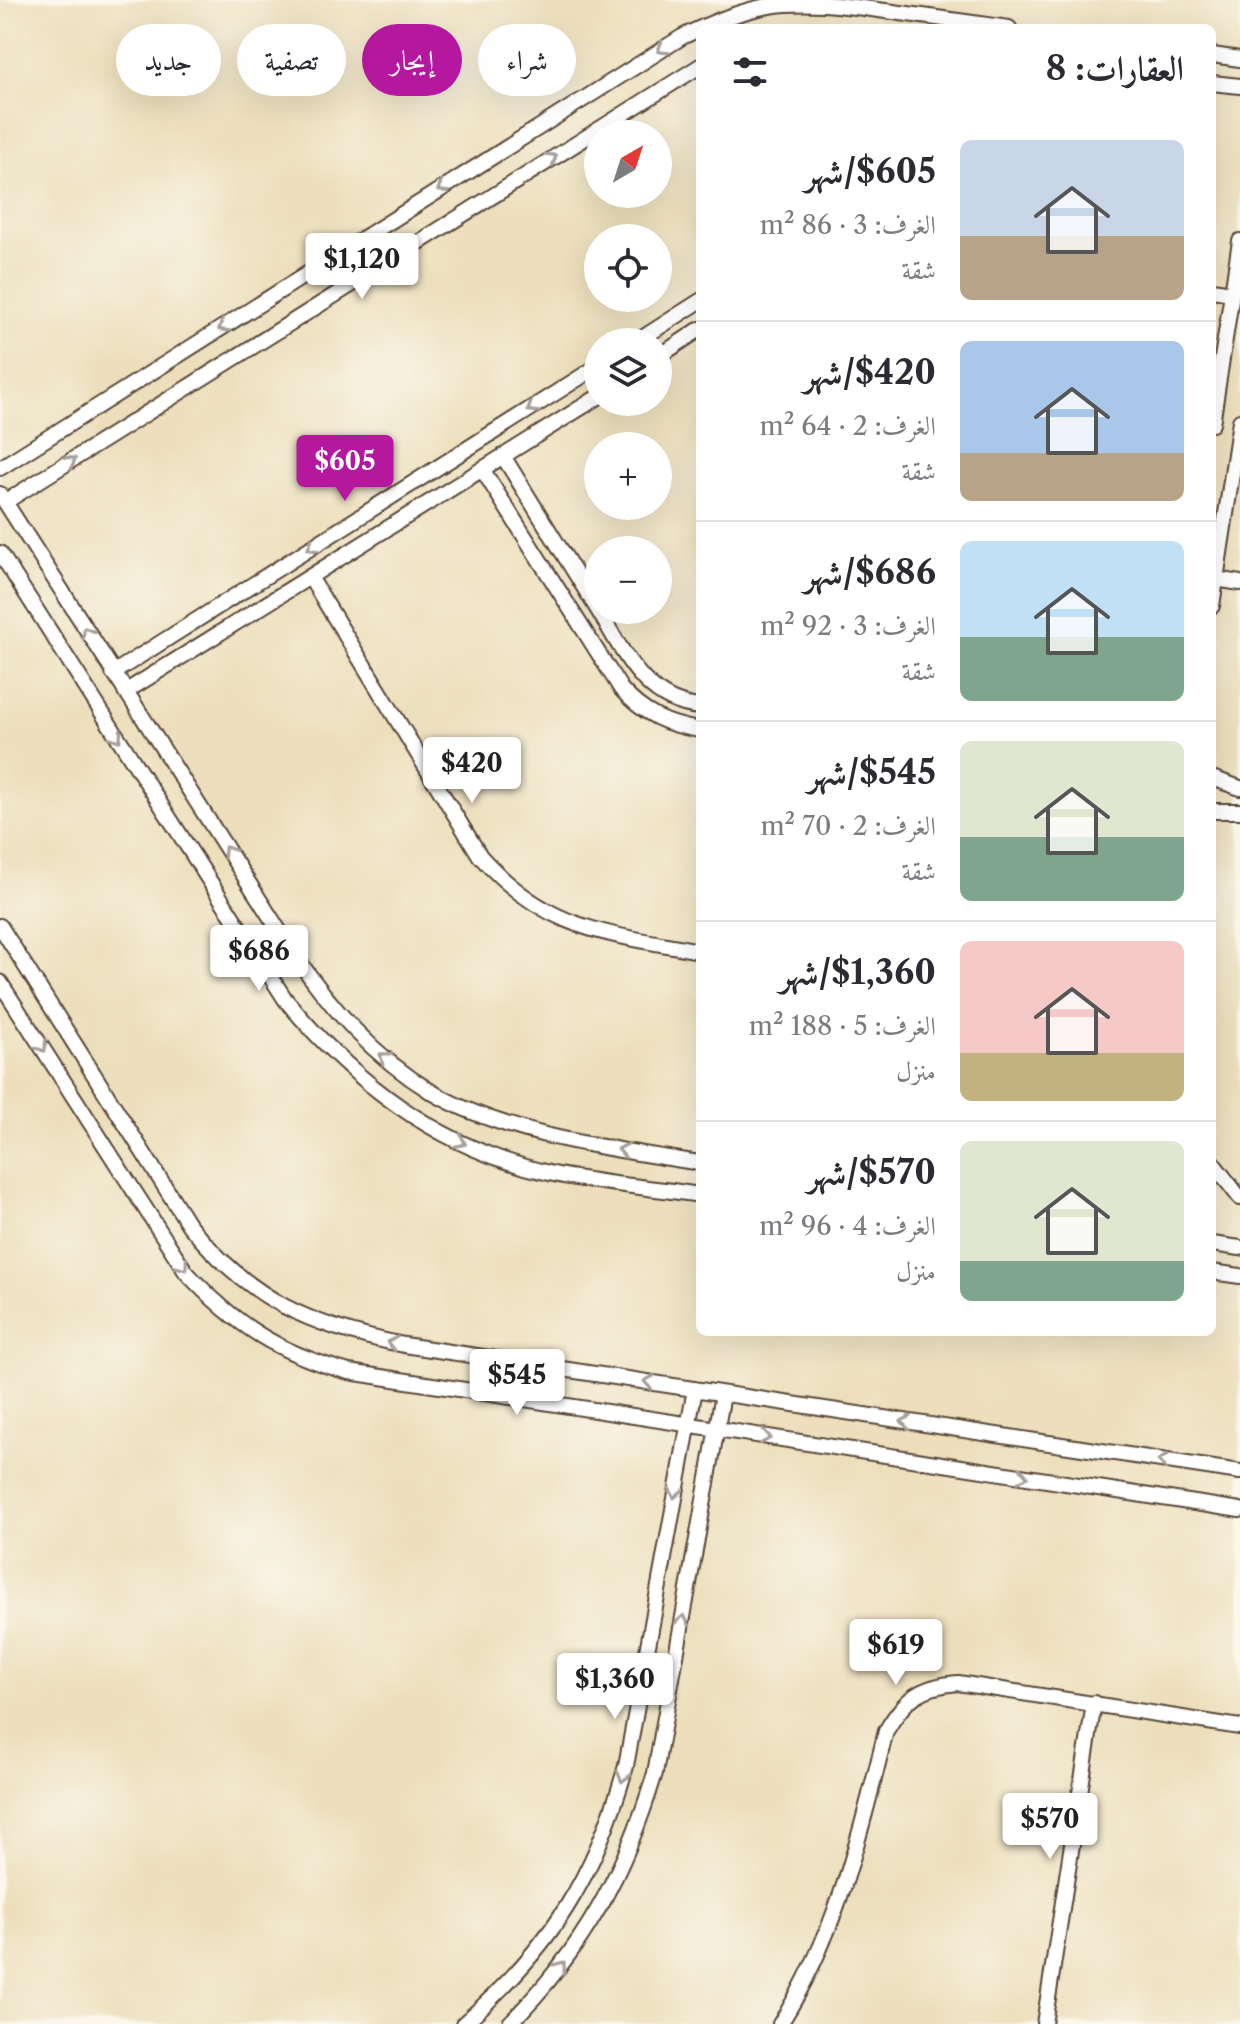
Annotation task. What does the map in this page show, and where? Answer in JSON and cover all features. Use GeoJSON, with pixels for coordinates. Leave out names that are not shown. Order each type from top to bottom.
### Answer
{"type":"FeatureCollection","features":[{"type":"Feature","properties":{"kind":"street"},"geometry":{"type":"LineString","coordinates":[[708,24],[771,5],[802,3],[834,4],[980,24]]}},
{"type":"Feature","properties":{"kind":"street"},"geometry":{"type":"LineString","coordinates":[[0,468],[668,45],[696,30]]}},
{"type":"Feature","properties":{"kind":"street"},"geometry":{"type":"LineString","coordinates":[[1216,56],[1240,59]]}},
{"type":"Feature","properties":{"kind":"street"},"geometry":{"type":"LineString","coordinates":[[696,68],[2,498],[315,985],[353,1030],[382,1057],[431,1091],[474,1111],[565,1139],[696,1162]]}},
{"type":"Feature","properties":{"kind":"street"},"geometry":{"type":"LineString","coordinates":[[1216,83],[1240,86]]}},
{"type":"Feature","properties":{"kind":"street"},"geometry":{"type":"LineString","coordinates":[[1216,398],[1240,241]]}},
{"type":"Feature","properties":{"kind":"street"},"geometry":{"type":"LineString","coordinates":[[1216,291],[1232,293]]}},
{"type":"Feature","properties":{"kind":"street"},"geometry":{"type":"LineString","coordinates":[[658,328],[696,304]]}},
{"type":"Feature","properties":{"kind":"street"},"geometry":{"type":"LineString","coordinates":[[1216,318],[1228,320]]}},
{"type":"Feature","properties":{"kind":"street"},"geometry":{"type":"LineString","coordinates":[[672,348],[696,332]]}},
{"type":"Feature","properties":{"kind":"street"},"geometry":{"type":"LineString","coordinates":[[113,673],[584,375]]}},
{"type":"Feature","properties":{"kind":"street"},"geometry":{"type":"LineString","coordinates":[[125,692],[584,406]]}},
{"type":"Feature","properties":{"kind":"street"},"geometry":{"type":"LineString","coordinates":[[1240,421],[1216,579],[1240,583]]}},
{"type":"Feature","properties":{"kind":"street"},"geometry":{"type":"LineString","coordinates":[[503,456],[584,587]]}},
{"type":"Feature","properties":{"kind":"street"},"geometry":{"type":"LineString","coordinates":[[482,469],[621,689],[654,717],[696,729]]}},
{"type":"Feature","properties":{"kind":"street"},"geometry":{"type":"LineString","coordinates":[[0,553],[285,999],[347,1067],[382,1096],[421,1121],[461,1143],[503,1160],[547,1173],[696,1194]]}},
{"type":"Feature","properties":{"kind":"street"},"geometry":{"type":"LineString","coordinates":[[310,577],[480,856],[500,877],[534,904],[572,924],[696,950]]}},
{"type":"Feature","properties":{"kind":"street"},"geometry":{"type":"LineString","coordinates":[[607,624],[642,680],[674,702],[696,706]]}},
{"type":"Feature","properties":{"kind":"street"},"geometry":{"type":"LineString","coordinates":[[1216,779],[1240,788]]}},
{"type":"Feature","properties":{"kind":"street"},"geometry":{"type":"LineString","coordinates":[[1216,811],[1240,811]]}},
{"type":"Feature","properties":{"kind":"street"},"geometry":{"type":"LineString","coordinates":[[0,926],[189,1225],[215,1256],[244,1283],[278,1304],[354,1335],[404,1345],[1240,1472]]}},
{"type":"Feature","properties":{"kind":"street"},"geometry":{"type":"LineString","coordinates":[[0,982],[186,1272],[242,1326],[275,1346],[311,1362],[349,1372],[1240,1510]]}},
{"type":"Feature","properties":{"kind":"street"},"geometry":{"type":"LineString","coordinates":[[1216,1167],[1240,1198]]}},
{"type":"Feature","properties":{"kind":"street"},"geometry":{"type":"LineString","coordinates":[[1216,1245],[1240,1248]]}},
{"type":"Feature","properties":{"kind":"street"},"geometry":{"type":"LineString","coordinates":[[1216,1273],[1240,1276]]}},
{"type":"Feature","properties":{"kind":"street"},"geometry":{"type":"LineString","coordinates":[[463,2024],[499,1993],[565,1912],[591,1865],[612,1816],[626,1766],[695,1389]]}},
{"type":"Feature","properties":{"kind":"street"},"geometry":{"type":"LineString","coordinates":[[509,2024],[539,1993],[590,1926],[617,1877],[639,1826],[655,1773],[723,1394]]}},
{"type":"Feature","properties":{"kind":"street"},"geometry":{"type":"LineString","coordinates":[[780,2024],[819,1952],[846,1883],[886,1731],[898,1710],[916,1694],[937,1685],[958,1683],[1240,1727]]}},
{"type":"Feature","properties":{"kind":"street"},"geometry":{"type":"LineString","coordinates":[[1044,2024],[1094,1703]]}}]}
